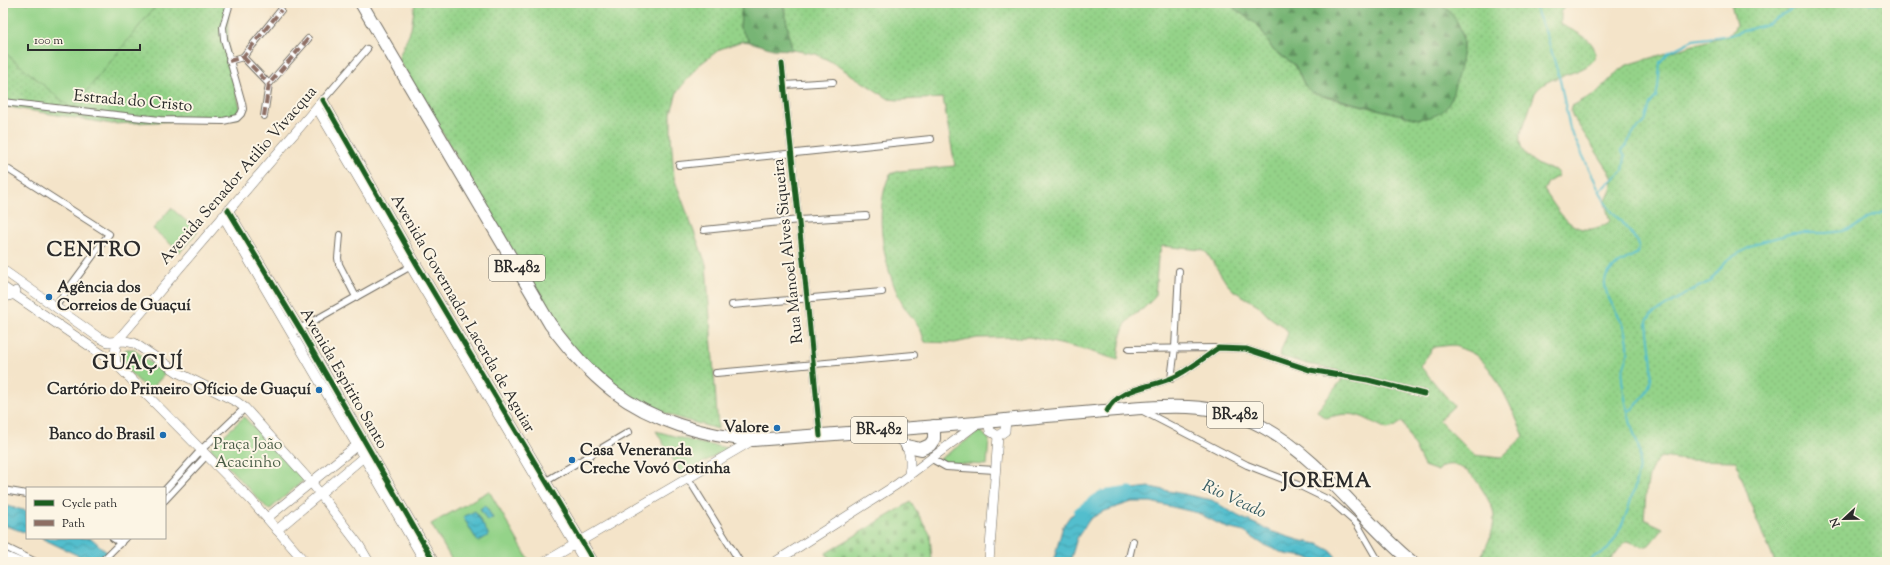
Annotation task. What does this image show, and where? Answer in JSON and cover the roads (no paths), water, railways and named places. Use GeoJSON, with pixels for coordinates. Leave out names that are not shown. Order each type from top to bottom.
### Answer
{"type":"FeatureCollection","features":[{"type":"Feature","properties":{"kind":"highway","name":"BR-482"},"geometry":{"type":"LineString","coordinates":[[361,3],[539,306],[569,349],[592,373],[612,391],[636,406],[668,421],[708,433],[753,440],[820,436],[1161,406],[1201,407],[1244,418],[1262,426],[1295,448],[1321,471],[1387,540],[1412,562]]}},
{"type":"Feature","properties":{"kind":"highway"},"geometry":{"type":"LineString","coordinates":[[907,446],[921,449],[930,445],[934,439],[934,426]]}},
{"type":"Feature","properties":{"kind":"street","name":"Estrada do Cristo"},"geometry":{"type":"LineString","coordinates":[[3,102],[160,120],[231,120],[237,118],[243,109],[229,61],[223,27],[230,3]]}},
{"type":"Feature","properties":{"kind":"street"},"geometry":{"type":"LineString","coordinates":[[229,61],[243,57],[281,10]]}},
{"type":"Feature","properties":{"kind":"street"},"geometry":{"type":"LineString","coordinates":[[264,116],[269,84],[308,39]]}},
{"type":"Feature","properties":{"kind":"street","name":"Avenida Senador Atilio Vivacqua"},"geometry":{"type":"LineString","coordinates":[[117,340],[367,48]]}},
{"type":"Feature","properties":{"kind":"street"},"geometry":{"type":"LineString","coordinates":[[243,57],[269,84]]}},
{"type":"Feature","properties":{"kind":"street","name":"Rua Manoel Alves Siqueira"},"geometry":{"type":"LineString","coordinates":[[782,64],[814,365],[820,436]]}},
{"type":"Feature","properties":{"kind":"street"},"geometry":{"type":"LineString","coordinates":[[785,85],[832,82]]}},
{"type":"Feature","properties":{"kind":"street","name":"Avenida Governador Lacerda de Aguiar"},"geometry":{"type":"LineString","coordinates":[[323,100],[413,265]]}},
{"type":"Feature","properties":{"kind":"street","name":"Avenida Governador Lacerda de Aguiar"},"geometry":{"type":"LineString","coordinates":[[317,108],[413,265],[577,542],[585,562]]}},
{"type":"Feature","properties":{"kind":"street"},"geometry":{"type":"LineString","coordinates":[[679,165],[932,139]]}},
{"type":"Feature","properties":{"kind":"street"},"geometry":{"type":"LineString","coordinates":[[3,166],[109,234],[55,307]]}},
{"type":"Feature","properties":{"kind":"street","name":"Avenida Espírito Santo"},"geometry":{"type":"LineString","coordinates":[[226,213],[367,454],[434,562]]}},
{"type":"Feature","properties":{"kind":"street"},"geometry":{"type":"LineString","coordinates":[[704,230],[799,220],[866,216]]}},
{"type":"Feature","properties":{"kind":"street"},"geometry":{"type":"LineString","coordinates":[[340,235],[338,258],[339,264],[356,297]]}},
{"type":"Feature","properties":{"kind":"street"},"geometry":{"type":"LineString","coordinates":[[296,331],[413,265]]}},
{"type":"Feature","properties":{"kind":"street"},"geometry":{"type":"LineString","coordinates":[[3,270],[98,337],[108,342],[117,340],[134,343],[179,373],[245,408],[311,482],[367,556],[369,562]]}},
{"type":"Feature","properties":{"kind":"street"},"geometry":{"type":"LineString","coordinates":[[1171,379],[1175,348],[1179,270]]}},
{"type":"Feature","properties":{"kind":"street"},"geometry":{"type":"LineString","coordinates":[[3,298],[14,294],[22,283]]}},
{"type":"Feature","properties":{"kind":"street"},"geometry":{"type":"LineString","coordinates":[[3,286],[116,364],[268,518],[305,562]]}},
{"type":"Feature","properties":{"kind":"street"},"geometry":{"type":"LineString","coordinates":[[732,305],[882,292]]}},
{"type":"Feature","properties":{"kind":"street"},"geometry":{"type":"LineString","coordinates":[[116,364],[115,353],[117,340]]}},
{"type":"Feature","properties":{"kind":"street"},"geometry":{"type":"LineString","coordinates":[[1107,411],[1112,402],[1122,395],[1171,379],[1218,348]]}},
{"type":"Feature","properties":{"kind":"street"},"geometry":{"type":"LineString","coordinates":[[1129,349],[1246,349],[1310,370],[1368,380],[1424,394]]}},
{"type":"Feature","properties":{"kind":"street"},"geometry":{"type":"LineString","coordinates":[[716,373],[914,355]]}},
{"type":"Feature","properties":{"kind":"street"},"geometry":{"type":"LineString","coordinates":[[166,489],[204,452],[245,408]]}},
{"type":"Feature","properties":{"kind":"street"},"geometry":{"type":"LineString","coordinates":[[1140,409],[1246,465],[1298,485],[1331,501],[1357,524],[1379,562]]}},
{"type":"Feature","properties":{"kind":"street"},"geometry":{"type":"LineString","coordinates":[[989,562],[998,436],[1005,431],[1006,420]]}},
{"type":"Feature","properties":{"kind":"street"},"geometry":{"type":"LineString","coordinates":[[775,562],[896,485],[930,458],[983,422],[990,431],[998,436]]}},
{"type":"Feature","properties":{"kind":"street"},"geometry":{"type":"LineString","coordinates":[[885,430],[899,437],[907,446],[911,462],[910,474]]}},
{"type":"Feature","properties":{"kind":"street"},"geometry":{"type":"LineString","coordinates":[[542,483],[629,432]]}},
{"type":"Feature","properties":{"kind":"street"},"geometry":{"type":"LineString","coordinates":[[545,562],[753,440]]}},
{"type":"Feature","properties":{"kind":"street"},"geometry":{"type":"LineString","coordinates":[[268,518],[360,442]]}},
{"type":"Feature","properties":{"kind":"street"},"geometry":{"type":"LineString","coordinates":[[166,499],[204,452]]}},
{"type":"Feature","properties":{"kind":"street"},"geometry":{"type":"LineString","coordinates":[[277,530],[367,454]]}},
{"type":"Feature","properties":{"kind":"street","name":"Avenida Espírito Santo"},"geometry":{"type":"LineString","coordinates":[[367,454],[425,562]]}},
{"type":"Feature","properties":{"kind":"street"},"geometry":{"type":"LineString","coordinates":[[930,458],[946,466],[995,470]]}},
{"type":"Feature","properties":{"kind":"street"},"geometry":{"type":"LineString","coordinates":[[688,478],[740,562]]}},
{"type":"Feature","properties":{"kind":"street"},"geometry":{"type":"LineString","coordinates":[[3,490],[26,494]]}},
{"type":"Feature","properties":{"kind":"street"},"geometry":{"type":"LineString","coordinates":[[101,562],[123,540]]}},
{"type":"Feature","properties":{"kind":"street"},"geometry":{"type":"LineString","coordinates":[[1128,562],[1134,541]]}},
{"type":"Feature","properties":{"kind":"street"},"geometry":{"type":"LineString","coordinates":[[577,542],[594,562]]}},
{"type":"Feature","properties":{"kind":"street"},"geometry":{"type":"LineString","coordinates":[[3,546],[36,562]]}},
{"type":"Feature","properties":{"kind":"street"},"geometry":{"type":"LineString","coordinates":[[3,554],[22,562]]}},
{"type":"Feature","properties":{"kind":"water"},"geometry":{"type":"Polygon","coordinates":[[[1150,487],[1212,500],[1238,516],[1273,532],[1298,540],[1318,544],[1331,551],[1340,562],[1317,562],[1305,557],[1285,554],[1264,545],[1244,532],[1227,528],[1198,513],[1151,502],[1132,502],[1102,512],[1090,519],[1077,538],[1070,562],[1053,562],[1063,526],[1070,516],[1089,504],[1124,490],[1150,487]]]}},
{"type":"Feature","properties":{"kind":"water"},"geometry":{"type":"Polygon","coordinates":[[[3,505],[26,511],[26,533],[3,525],[3,505]]]}},
{"type":"Feature","properties":{"kind":"water"},"geometry":{"type":"Polygon","coordinates":[[[485,505],[493,518],[487,521],[480,509],[485,505]]]}},
{"type":"Feature","properties":{"kind":"water"},"geometry":{"type":"Polygon","coordinates":[[[475,511],[489,535],[478,542],[463,517],[475,511]]]}},
{"type":"Feature","properties":{"kind":"water"},"geometry":{"type":"Polygon","coordinates":[[[43,539],[92,539],[118,562],[87,562],[79,556],[43,539]]]}},
{"type":"Feature","properties":{"kind":"waterway"},"geometry":{"type":"LineString","coordinates":[[1533,3],[1547,36],[1560,80],[1570,129],[1606,204],[1629,230],[1639,248],[1638,253],[1612,269],[1606,277],[1605,283],[1608,296],[1622,321],[1627,337],[1628,354],[1623,370],[1622,380],[1629,416],[1639,450],[1639,468],[1625,518],[1614,540],[1608,549],[1593,557],[1589,562]]}},
{"type":"Feature","properties":{"kind":"waterway"},"geometry":{"type":"LineString","coordinates":[[1600,190],[1623,171],[1625,157],[1621,150],[1627,144],[1633,133],[1645,122],[1650,104],[1656,97],[1660,62],[1669,52],[1693,40],[1730,35],[1770,23],[1801,3]]}},
{"type":"Feature","properties":{"kind":"waterway"},"geometry":{"type":"LineString","coordinates":[[1850,3],[1886,3]]}},
{"type":"Feature","properties":{"kind":"waterway"},"geometry":{"type":"LineString","coordinates":[[1628,412],[1639,402],[1646,392],[1650,382],[1652,371],[1647,321],[1651,315],[1692,290],[1709,282],[1727,260],[1757,243],[1793,233],[1827,233],[1843,231],[1859,225],[1869,217],[1887,211]]}},
{"type":"Feature","properties":{"kind":"waterway","name":"Rio Veado"},"geometry":{"type":"LineString","coordinates":[[1080,513],[1102,497],[1130,493]]}},
{"type":"Feature","properties":{"kind":"place","name":"Agência dos Correios de Guaçuí"},"geometry":{"type":"Point","coordinates":[49,297]}},
{"type":"Feature","properties":{"kind":"place","name":"Cartório do Primeiro Ofício de Guaçuí"},"geometry":{"type":"Point","coordinates":[319,390]}},
{"type":"Feature","properties":{"kind":"place","name":"Valore"},"geometry":{"type":"Point","coordinates":[777,428]}},
{"type":"Feature","properties":{"kind":"place","name":"Banco do Brasil"},"geometry":{"type":"Point","coordinates":[163,435]}},
{"type":"Feature","properties":{"kind":"place","name":"Casa Veneranda Creche Vovó Cotinha"},"geometry":{"type":"Point","coordinates":[572,460]}},
{"type":"Feature","properties":{"kind":"district","name":"CENTRO"},"geometry":{"type":"Point","coordinates":[94,251]}},
{"type":"Feature","properties":{"kind":"district","name":"GUAÇUÍ"},"geometry":{"type":"Point","coordinates":[138,364]}},
{"type":"Feature","properties":{"kind":"district","name":"JOREMA"},"geometry":{"type":"Point","coordinates":[1327,482]}},
{"type":"Feature","properties":{"kind":"park label","name":"Praça João Acacinho"},"geometry":{"type":"Point","coordinates":[248,454]}}]}
